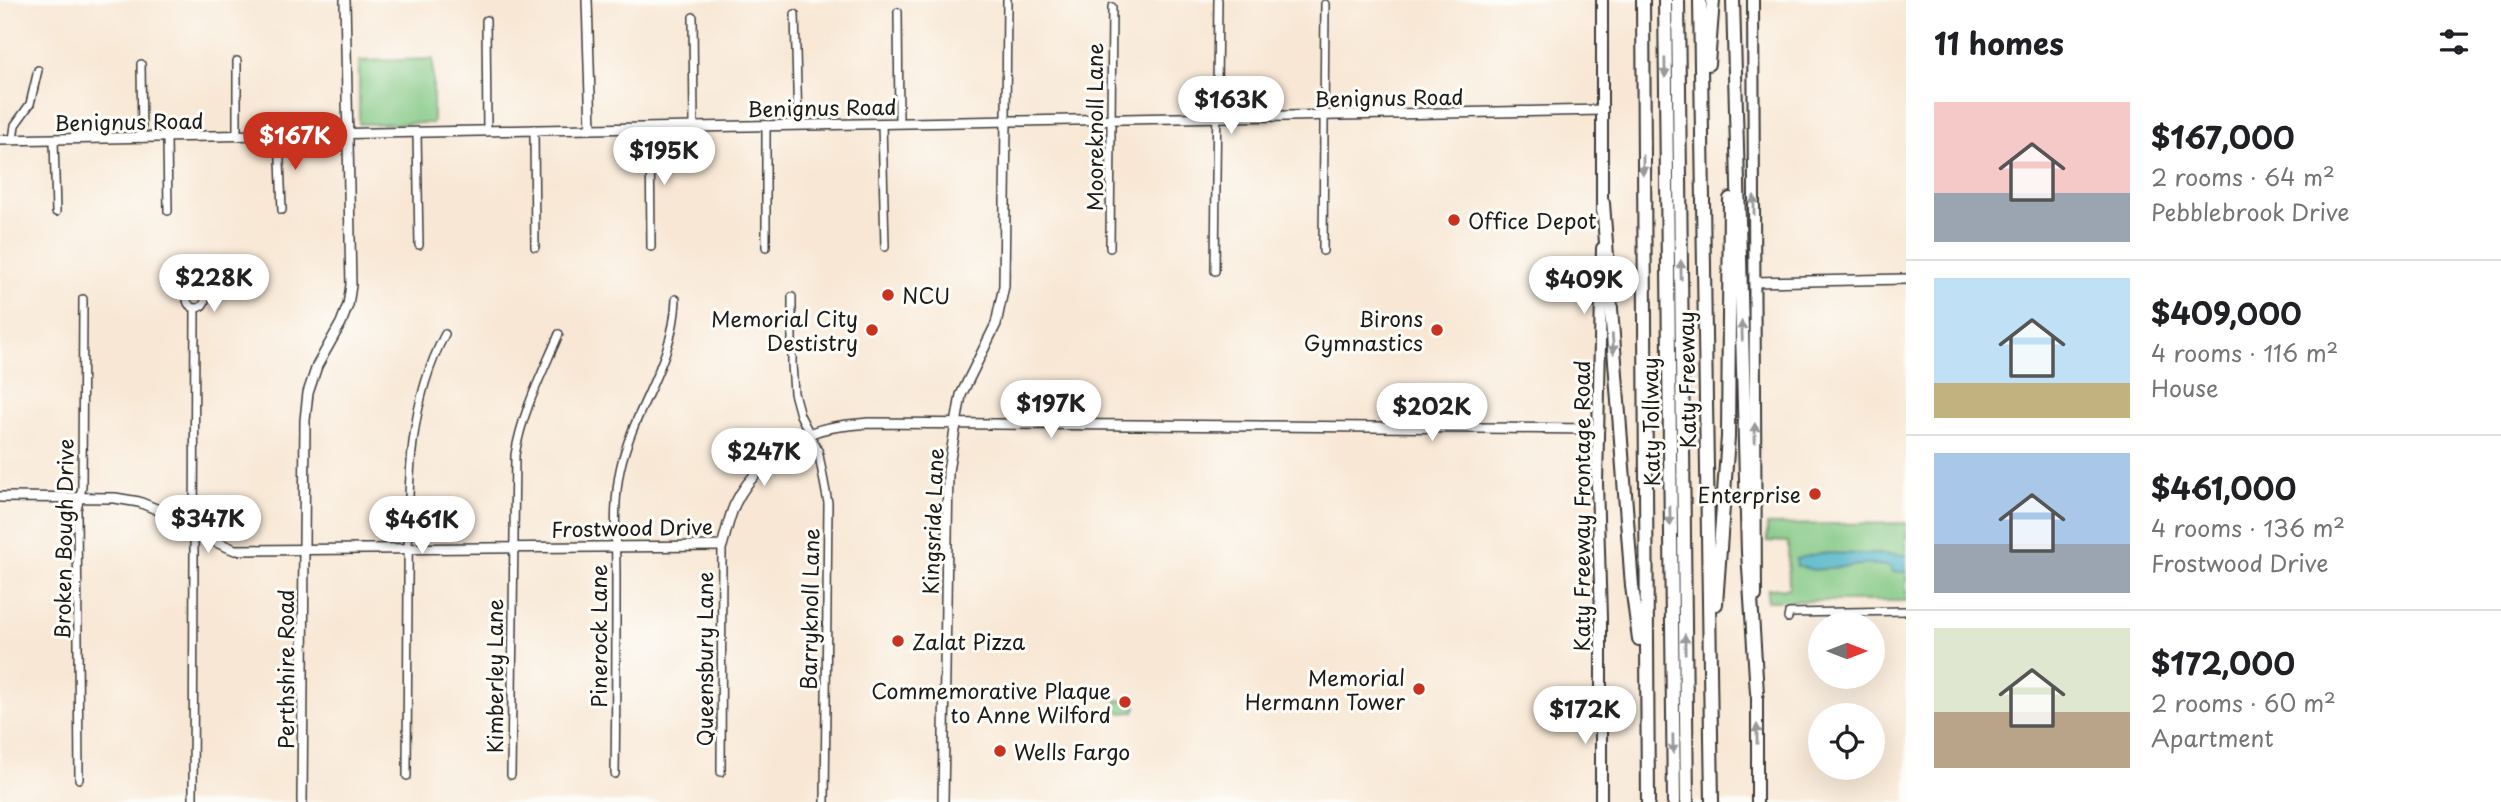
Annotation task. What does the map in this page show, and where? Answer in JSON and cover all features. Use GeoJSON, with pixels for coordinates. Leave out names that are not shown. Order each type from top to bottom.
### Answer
{"type":"FeatureCollection","features":[{"type":"Feature","properties":{"kind":"highway"},"geometry":{"type":"LineString","coordinates":[[1637,0],[1642,72]]}},
{"type":"Feature","properties":{"kind":"highway","name":"Katy Freeway"},"geometry":{"type":"LineString","coordinates":[[1643,0],[1645,695],[1648,802]]}},
{"type":"Feature","properties":{"kind":"highway","name":"Katy Tollway"},"geometry":{"type":"LineString","coordinates":[[1664,0],[1680,786],[1687,802]]}},
{"type":"Feature","properties":{"kind":"highway","name":"Katy Tollway"},"geometry":{"type":"LineString","coordinates":[[1674,802],[1680,786],[1678,0]]}},
{"type":"Feature","properties":{"kind":"highway","name":"Katy Freeway"},"geometry":{"type":"LineString","coordinates":[[1700,0],[1712,802]]}},
{"type":"Feature","properties":{"kind":"highway"},"geometry":{"type":"LineString","coordinates":[[1701,137],[1713,0]]}},
{"type":"Feature","properties":{"kind":"highway"},"geometry":{"type":"LineString","coordinates":[[1710,688],[1729,425],[1732,0]]}},
{"type":"Feature","properties":{"kind":"highway"},"geometry":{"type":"LineString","coordinates":[[1732,0],[1748,552],[1757,693]]}},
{"type":"Feature","properties":{"kind":"highway"},"geometry":{"type":"LineString","coordinates":[[1603,203],[1632,586],[1645,695]]}},
{"type":"Feature","properties":{"kind":"main road","name":"Katy Freeway Frontage Road"},"geometry":{"type":"LineString","coordinates":[[1601,802],[1597,483],[1603,203],[1602,0]]}},
{"type":"Feature","properties":{"kind":"main road"},"geometry":{"type":"LineString","coordinates":[[1753,0],[1758,802]]}},
{"type":"Feature","properties":{"kind":"main road"},"geometry":{"type":"LineString","coordinates":[[1601,777],[1609,802]]}},
{"type":"Feature","properties":{"kind":"street","name":"Perthshire Road"},"geometry":{"type":"LineString","coordinates":[[302,802],[305,420],[308,393],[317,366],[341,323],[348,305],[351,285],[345,0]]}},
{"type":"Feature","properties":{"kind":"street"},"geometry":{"type":"LineString","coordinates":[[587,0],[591,129]]}},
{"type":"Feature","properties":{"kind":"street","name":"Kingsride Lane"},"geometry":{"type":"LineString","coordinates":[[943,802],[947,492],[961,395],[986,347],[1001,307],[1004,285],[1007,0]]}},
{"type":"Feature","properties":{"kind":"street"},"geometry":{"type":"LineString","coordinates":[[1215,271],[1218,0]]}},
{"type":"Feature","properties":{"kind":"street"},"geometry":{"type":"LineString","coordinates":[[1323,251],[1325,4]]}},
{"type":"Feature","properties":{"kind":"street","name":"Mooreknoll Lane"},"geometry":{"type":"LineString","coordinates":[[1110,248],[1112,7]]}},
{"type":"Feature","properties":{"kind":"street"},"geometry":{"type":"LineString","coordinates":[[898,12],[899,123]]}},
{"type":"Feature","properties":{"kind":"street"},"geometry":{"type":"LineString","coordinates":[[795,14],[798,124]]}},
{"type":"Feature","properties":{"kind":"street"},"geometry":{"type":"LineString","coordinates":[[693,17],[694,127]]}},
{"type":"Feature","properties":{"kind":"street"},"geometry":{"type":"LineString","coordinates":[[486,20],[487,131]]}},
{"type":"Feature","properties":{"kind":"street"},"geometry":{"type":"LineString","coordinates":[[237,61],[237,136]]}},
{"type":"Feature","properties":{"kind":"street"},"geometry":{"type":"LineString","coordinates":[[141,64],[142,138]]}},
{"type":"Feature","properties":{"kind":"street"},"geometry":{"type":"LineString","coordinates":[[13,140],[15,125],[30,104],[38,70]]}},
{"type":"Feature","properties":{"kind":"street","name":"Benignus Road"},"geometry":{"type":"LineString","coordinates":[[0,140],[1603,110]]}},
{"type":"Feature","properties":{"kind":"street"},"geometry":{"type":"LineString","coordinates":[[881,123],[885,247]]}},
{"type":"Feature","properties":{"kind":"street"},"geometry":{"type":"LineString","coordinates":[[766,125],[766,247]]}},
{"type":"Feature","properties":{"kind":"street"},"geometry":{"type":"LineString","coordinates":[[650,128],[651,247]]}},
{"type":"Feature","properties":{"kind":"street"},"geometry":{"type":"LineString","coordinates":[[534,129],[535,247]]}},
{"type":"Feature","properties":{"kind":"street"},"geometry":{"type":"LineString","coordinates":[[417,133],[419,246]]}},
{"type":"Feature","properties":{"kind":"street"},"geometry":{"type":"LineString","coordinates":[[279,135],[282,210]]}},
{"type":"Feature","properties":{"kind":"street"},"geometry":{"type":"LineString","coordinates":[[167,138],[169,211]]}},
{"type":"Feature","properties":{"kind":"street"},"geometry":{"type":"LineString","coordinates":[[54,140],[56,212]]}},
{"type":"Feature","properties":{"kind":"street"},"geometry":{"type":"LineString","coordinates":[[1754,282],[1906,279]]}},
{"type":"Feature","properties":{"kind":"street","name":"Barryknoll Lane"},"geometry":{"type":"LineString","coordinates":[[792,297],[794,393],[800,415],[818,450],[828,503],[825,802]]}},
{"type":"Feature","properties":{"kind":"street","name":"Broken Bough Drive"},"geometry":{"type":"LineString","coordinates":[[79,779],[77,510],[82,487],[83,299]]}},
{"type":"Feature","properties":{"kind":"street","name":"Pinerock Lane"},"geometry":{"type":"LineString","coordinates":[[615,774],[616,546],[620,472],[626,449],[669,346],[676,318],[676,299]]}},
{"type":"Feature","properties":{"kind":"street"},"geometry":{"type":"LineString","coordinates":[[193,802],[195,308]]}},
{"type":"Feature","properties":{"kind":"street"},"geometry":{"type":"LineString","coordinates":[[407,776],[408,548],[414,422],[435,352],[445,334]]}},
{"type":"Feature","properties":{"kind":"street","name":"Kimberley Lane"},"geometry":{"type":"LineString","coordinates":[[511,775],[514,478],[519,433],[559,334]]}},
{"type":"Feature","properties":{"kind":"street","name":"Frostwood Drive"},"geometry":{"type":"LineString","coordinates":[[0,497],[115,498],[139,502],[156,509],[195,533],[235,550],[722,546],[735,504],[747,486],[776,455],[810,434],[869,423],[1599,429]]}},
{"type":"Feature","properties":{"kind":"street","name":"Queensbury Lane"},"geometry":{"type":"LineString","coordinates":[[721,772],[722,546]]}},
{"type":"Feature","properties":{"kind":"street"},"geometry":{"type":"LineString","coordinates":[[1788,618],[1789,613],[1906,611]]}},
{"type":"Feature","properties":{"kind":"green space"},"geometry":{"type":"Polygon","coordinates":[[[433,59],[433,123],[359,124],[359,61],[433,59]]]}},
{"type":"Feature","properties":{"kind":"green space"},"geometry":{"type":"Polygon","coordinates":[[[1906,523],[1906,601],[1767,601],[1768,589],[1789,588],[1788,542],[1767,541],[1767,525],[1906,523]]]}},
{"type":"Feature","properties":{"kind":"green space"},"geometry":{"type":"Polygon","coordinates":[[[1116,700],[1134,702],[1134,712],[1121,713],[1116,707],[1116,700]]]}},
{"type":"Feature","properties":{"kind":"water"},"geometry":{"type":"Polygon","coordinates":[[[1820,553],[1906,555],[1906,572],[1892,572],[1891,567],[1870,564],[1814,570],[1797,566],[1796,559],[1820,553]]]}},
{"type":"Feature","properties":{"kind":"place","name":"Office Depot"},"geometry":{"type":"Point","coordinates":[1454,220]}},
{"type":"Feature","properties":{"kind":"place","name":"NCU"},"geometry":{"type":"Point","coordinates":[888,295]}},
{"type":"Feature","properties":{"kind":"place","name":"Memorial City Destistry"},"geometry":{"type":"Point","coordinates":[872,330]}},
{"type":"Feature","properties":{"kind":"place","name":"Birons Gymnastics"},"geometry":{"type":"Point","coordinates":[1437,330]}},
{"type":"Feature","properties":{"kind":"place","name":"Enterprise"},"geometry":{"type":"Point","coordinates":[1815,494]}},
{"type":"Feature","properties":{"kind":"place","name":"Zalat Pizza"},"geometry":{"type":"Point","coordinates":[898,641]}},
{"type":"Feature","properties":{"kind":"place","name":"Memorial Hermann Tower"},"geometry":{"type":"Point","coordinates":[1419,689]}},
{"type":"Feature","properties":{"kind":"place","name":"Commemorative Plaque to Anne Wilford"},"geometry":{"type":"Point","coordinates":[1125,702]}},
{"type":"Feature","properties":{"kind":"place","name":"Wells Fargo"},"geometry":{"type":"Point","coordinates":[1000,751]}}]}
